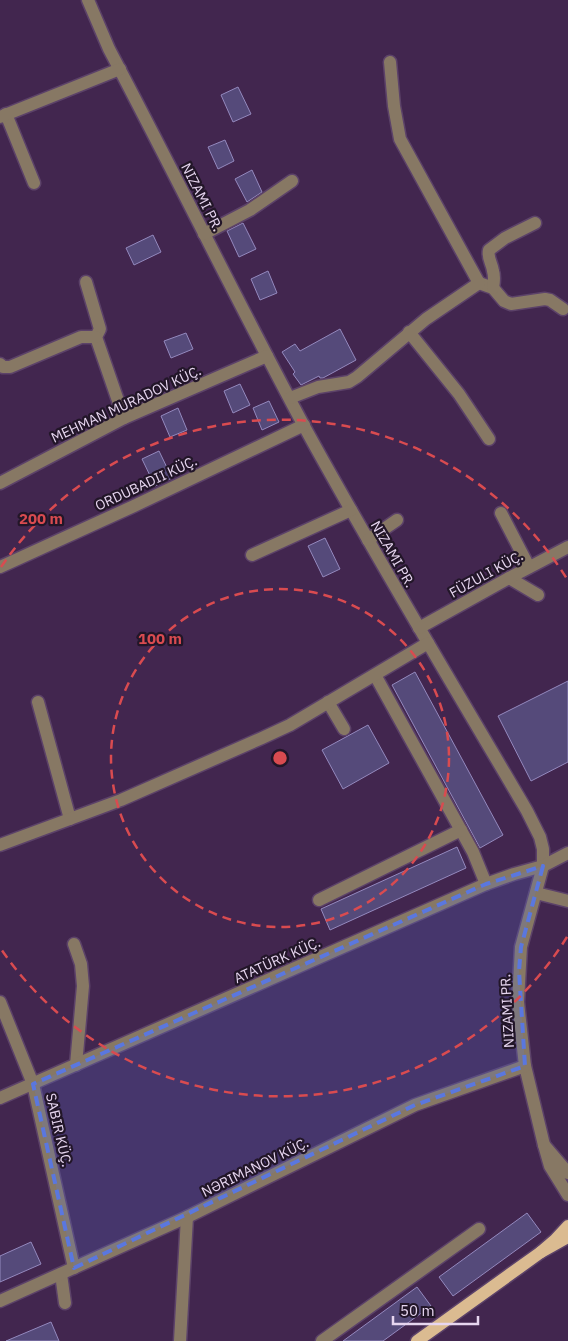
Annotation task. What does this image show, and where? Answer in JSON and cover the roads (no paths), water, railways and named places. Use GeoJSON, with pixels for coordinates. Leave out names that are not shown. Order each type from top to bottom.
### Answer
{"type":"FeatureCollection","features":[{"type":"Feature","properties":{"kind":"main road"},"geometry":{"type":"LineString","coordinates":[[417,1341],[541,1252],[556,1240],[568,1226]]}},
{"type":"Feature","properties":{"kind":"main road"},"geometry":{"type":"LineString","coordinates":[[541,1252],[568,1237]]}},
{"type":"Feature","properties":{"kind":"street","name":"NIZAMI PR."},"geometry":{"type":"LineString","coordinates":[[88,0],[109,49],[266,356],[368,540],[527,811],[540,837],[543,866],[521,947],[518,1002],[526,1066],[544,1145],[550,1166],[568,1195]]}},
{"type":"Feature","properties":{"kind":"street"},"geometry":{"type":"LineString","coordinates":[[390,62],[394,106],[400,139],[479,283],[493,288],[504,301],[511,304],[545,298],[563,309]]}},
{"type":"Feature","properties":{"kind":"street"},"geometry":{"type":"LineString","coordinates":[[34,183],[3,116],[120,70]]}},
{"type":"Feature","properties":{"kind":"street"},"geometry":{"type":"LineString","coordinates":[[204,234],[250,210],[292,181]]}},
{"type":"Feature","properties":{"kind":"street"},"geometry":{"type":"LineString","coordinates":[[493,288],[493,269],[487,256],[488,250],[505,238],[535,223]]}},
{"type":"Feature","properties":{"kind":"street"},"geometry":{"type":"LineString","coordinates":[[86,282],[99,320],[100,329],[96,337],[124,418]]}},
{"type":"Feature","properties":{"kind":"street"},"geometry":{"type":"LineString","coordinates":[[290,398],[318,387],[349,382],[409,332],[479,283]]}},
{"type":"Feature","properties":{"kind":"street"},"geometry":{"type":"LineString","coordinates":[[409,332],[459,394],[489,439]]}},
{"type":"Feature","properties":{"kind":"street"},"geometry":{"type":"LineString","coordinates":[[0,364],[3,367],[10,367],[81,337],[96,337]]}},
{"type":"Feature","properties":{"kind":"street","name":"MEHMAN MURADOV KÜÇ."},"geometry":{"type":"LineString","coordinates":[[0,483],[124,418],[266,356]]}},
{"type":"Feature","properties":{"kind":"street","name":"ORDUBADII KÜÇ."},"geometry":{"type":"LineString","coordinates":[[0,567],[304,425]]}},
{"type":"Feature","properties":{"kind":"street"},"geometry":{"type":"LineString","coordinates":[[252,555],[351,510]]}},
{"type":"Feature","properties":{"kind":"street"},"geometry":{"type":"LineString","coordinates":[[501,513],[529,567]]}},
{"type":"Feature","properties":{"kind":"street"},"geometry":{"type":"LineString","coordinates":[[368,540],[397,520]]}},
{"type":"Feature","properties":{"kind":"street","name":"FÜZULI KÜÇ."},"geometry":{"type":"LineString","coordinates":[[420,628],[568,547]]}},
{"type":"Feature","properties":{"kind":"street"},"geometry":{"type":"LineString","coordinates":[[509,578],[538,596]]}},
{"type":"Feature","properties":{"kind":"street"},"geometry":{"type":"LineString","coordinates":[[0,845],[121,800],[290,725],[428,643]]}},
{"type":"Feature","properties":{"kind":"street"},"geometry":{"type":"LineString","coordinates":[[375,675],[473,852],[486,884]]}},
{"type":"Feature","properties":{"kind":"street"},"geometry":{"type":"LineString","coordinates":[[38,702],[70,819]]}},
{"type":"Feature","properties":{"kind":"street"},"geometry":{"type":"LineString","coordinates":[[328,702],[344,729]]}},
{"type":"Feature","properties":{"kind":"street"},"geometry":{"type":"LineString","coordinates":[[319,900],[461,830]]}},
{"type":"Feature","properties":{"kind":"street","name":"ATATÜRK KÜÇ."},"geometry":{"type":"LineString","coordinates":[[0,1098],[486,884],[543,866],[568,853]]}},
{"type":"Feature","properties":{"kind":"street"},"geometry":{"type":"LineString","coordinates":[[536,893],[568,901]]}},
{"type":"Feature","properties":{"kind":"street"},"geometry":{"type":"LineString","coordinates":[[74,944],[81,964],[83,986],[76,1065]]}},
{"type":"Feature","properties":{"kind":"street","name":"SABIR KÜÇ."},"geometry":{"type":"LineString","coordinates":[[0,1002],[32,1084],[74,1268]]}},
{"type":"Feature","properties":{"kind":"street","name":"NƏRIMANOV KÜÇ."},"geometry":{"type":"LineString","coordinates":[[0,1301],[187,1217],[415,1105],[526,1066]]}},
{"type":"Feature","properties":{"kind":"street"},"geometry":{"type":"LineString","coordinates":[[544,1145],[568,1173]]}},
{"type":"Feature","properties":{"kind":"street"},"geometry":{"type":"LineString","coordinates":[[180,1341],[187,1217]]}},
{"type":"Feature","properties":{"kind":"street"},"geometry":{"type":"LineString","coordinates":[[322,1341],[479,1229]]}},
{"type":"Feature","properties":{"kind":"street"},"geometry":{"type":"LineString","coordinates":[[61,1274],[65,1303]]}}]}
